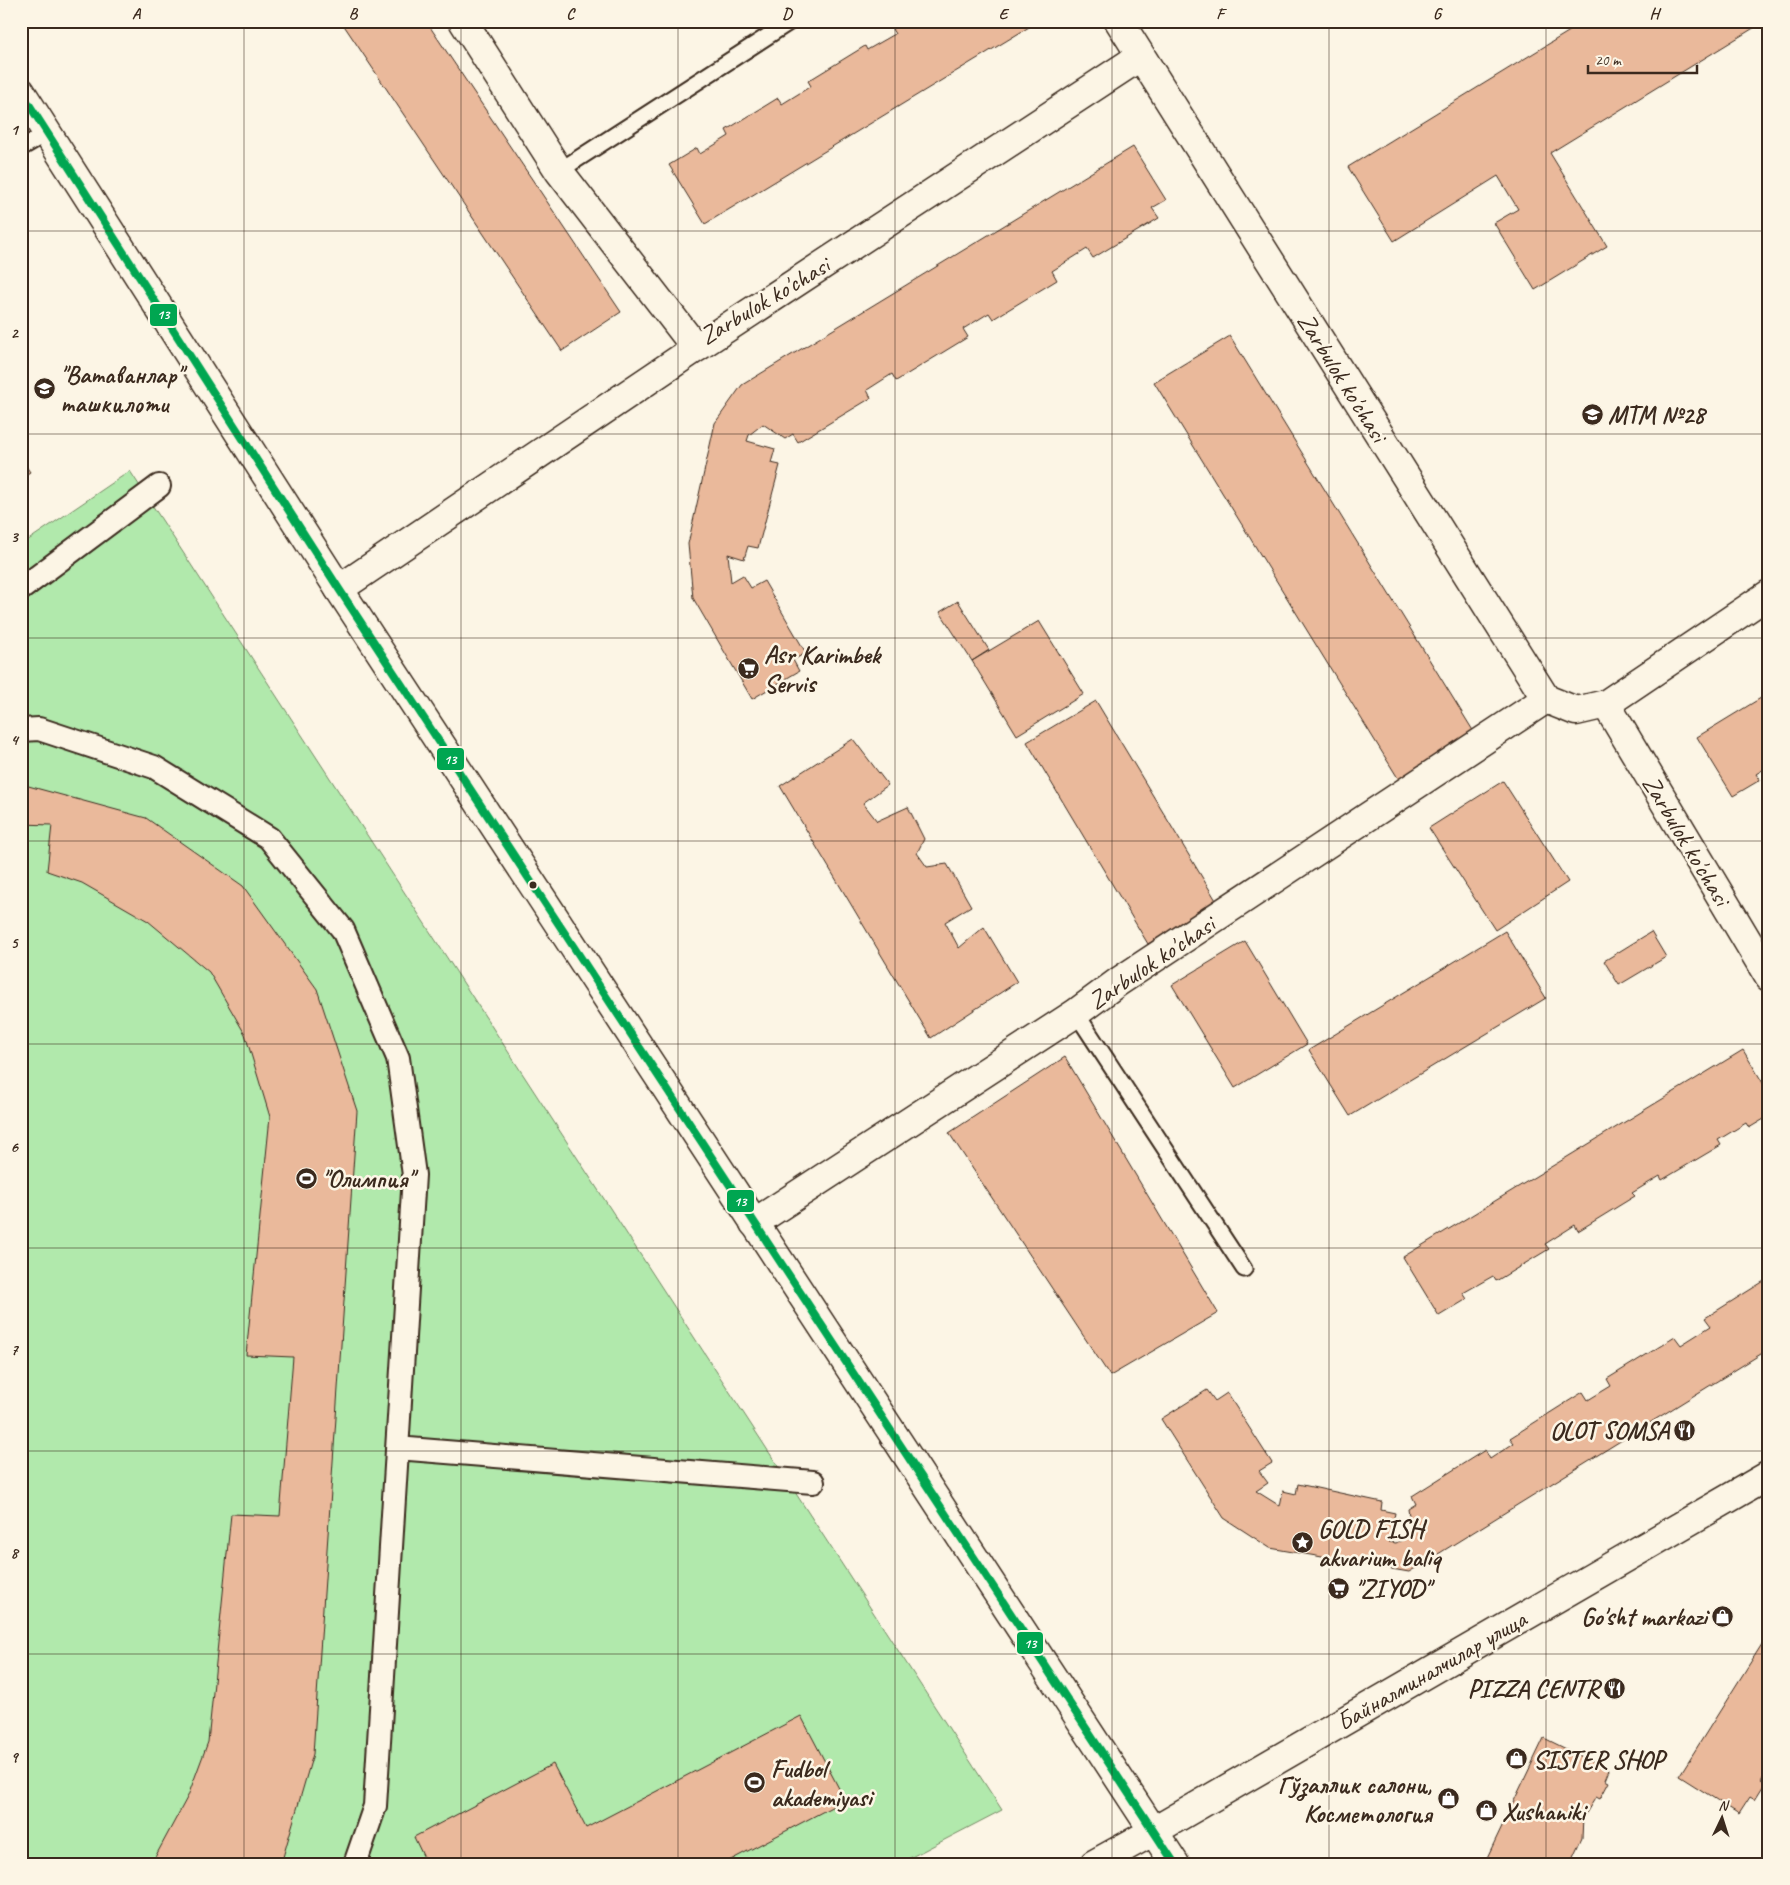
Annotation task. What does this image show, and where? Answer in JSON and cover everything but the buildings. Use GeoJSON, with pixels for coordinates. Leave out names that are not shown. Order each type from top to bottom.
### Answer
{"type":"FeatureCollection","features":[{"type":"Feature","properties":{"kind":"street","name":"Zarbulok ko'chasi"},"geometry":{"type":"LineString","coordinates":[[463,21],[559,171],[696,348],[1141,56]]}},
{"type":"Feature","properties":{"kind":"street","name":"Zarbulok ko'chasi"},"geometry":{"type":"LineString","coordinates":[[754,1224],[1076,1013],[1118,982],[1546,699],[1119,21]]}},
{"type":"Feature","properties":{"kind":"street"},"geometry":{"type":"LineString","coordinates":[[21,92],[339,589],[1175,1864]]}},
{"type":"Feature","properties":{"kind":"street"},"geometry":{"type":"LineString","coordinates":[[339,589],[696,348]]}},
{"type":"Feature","properties":{"kind":"street"},"geometry":{"type":"LineString","coordinates":[[21,589],[159,486]]}},
{"type":"Feature","properties":{"kind":"street"},"geometry":{"type":"LineString","coordinates":[[1546,699],[1576,711],[1606,704],[1769,594]]}},
{"type":"Feature","properties":{"kind":"street","name":"Zarbulok ko'chasi"},"geometry":{"type":"LineString","coordinates":[[1606,704],[1769,977]]}},
{"type":"Feature","properties":{"kind":"street"},"geometry":{"type":"LineString","coordinates":[[21,730],[39,729],[154,766],[268,838],[343,930],[398,1058],[414,1175],[376,1806],[354,1864]]}},
{"type":"Feature","properties":{"kind":"street"},"geometry":{"type":"LineString","coordinates":[[397,1448],[813,1482]]}},
{"type":"Feature","properties":{"kind":"street","name":"Байналминалчилар улица"},"geometry":{"type":"LineString","coordinates":[[1094,1864],[1769,1475]]}},
{"type":"Feature","properties":{"kind":"lane"},"geometry":{"type":"LineString","coordinates":[[559,171],[791,21]]}},
{"type":"Feature","properties":{"kind":"lane"},"geometry":{"type":"LineString","coordinates":[[21,148],[48,133]]}},
{"type":"Feature","properties":{"kind":"lane"},"geometry":{"type":"LineString","coordinates":[[1076,1013],[1244,1268]]}},
{"type":"Feature","properties":{"kind":"green space","name":"\"Олимпия\""},"geometry":{"type":"Polygon","coordinates":[[[130,471],[1002,1810],[898,1864],[21,1864],[21,545],[130,471]]]}},
{"type":"Feature","properties":{"kind":"transit line","name":"13"},"geometry":{"type":"LineString","coordinates":[[21,92],[339,589],[1175,1864]]}},
{"type":"Feature","properties":{"kind":"place","name":"\"Ватаванлар\" ташкилоти"},"geometry":{"type":"Point","coordinates":[44,388]}},
{"type":"Feature","properties":{"kind":"place","name":"MTM №28"},"geometry":{"type":"Point","coordinates":[1592,414]}},
{"type":"Feature","properties":{"kind":"place","name":"Asr Karimbek Servis"},"geometry":{"type":"Point","coordinates":[748,668]}},
{"type":"Feature","properties":{"kind":"place","name":"\"Олимпия\""},"geometry":{"type":"Point","coordinates":[306,1178]}},
{"type":"Feature","properties":{"kind":"place","name":"OLOT SOMSA"},"geometry":{"type":"Point","coordinates":[1685,1430]}},
{"type":"Feature","properties":{"kind":"place","name":"GOLD FISH akvarium baliq"},"geometry":{"type":"Point","coordinates":[1302,1542]}},
{"type":"Feature","properties":{"kind":"place","name":"\"ZIYOD\""},"geometry":{"type":"Point","coordinates":[1339,1588]}},
{"type":"Feature","properties":{"kind":"place","name":"Go'sht markazi"},"geometry":{"type":"Point","coordinates":[1723,1616]}},
{"type":"Feature","properties":{"kind":"place","name":"PIZZA CENTR"},"geometry":{"type":"Point","coordinates":[1615,1688]}},
{"type":"Feature","properties":{"kind":"place","name":"SISTER SHOP"},"geometry":{"type":"Point","coordinates":[1517,1759]}},
{"type":"Feature","properties":{"kind":"place","name":"Fudbol akademiyasi"},"geometry":{"type":"Point","coordinates":[755,1782]}},
{"type":"Feature","properties":{"kind":"place","name":"Гўзаллик салони, Косметология"},"geometry":{"type":"Point","coordinates":[1448,1798]}},
{"type":"Feature","properties":{"kind":"place","name":"Xushaniki"},"geometry":{"type":"Point","coordinates":[1486,1811]}}]}
